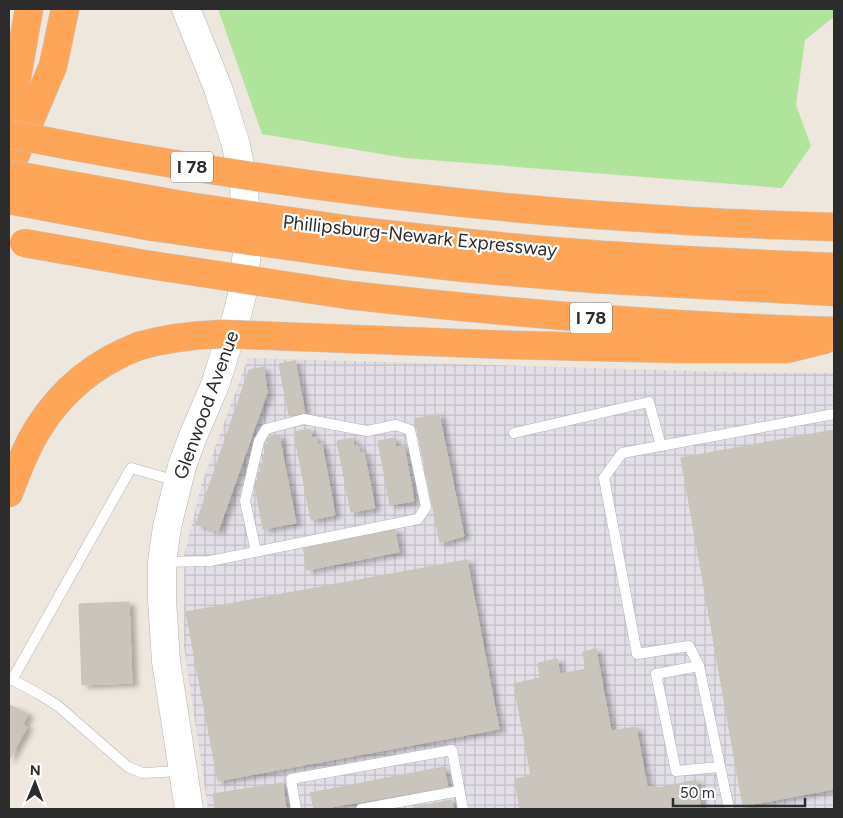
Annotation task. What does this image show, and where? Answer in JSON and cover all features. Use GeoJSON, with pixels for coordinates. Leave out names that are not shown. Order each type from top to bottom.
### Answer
{"type":"FeatureCollection","features":[{"type":"Feature","properties":{"kind":"highway"},"geometry":{"type":"LineString","coordinates":[[9,123],[29,9]]}},
{"type":"Feature","properties":{"kind":"highway"},"geometry":{"type":"LineString","coordinates":[[9,172],[53,66],[65,9]]}},
{"type":"Feature","properties":{"kind":"highway","name":"Phillipsburg-Newark Expressway"},"geometry":{"type":"LineString","coordinates":[[9,134],[178,165],[376,193],[560,212],[731,223],[834,227]]}},
{"type":"Feature","properties":{"kind":"highway","name":"Phillipsburg-Newark Expressway"},"geometry":{"type":"LineString","coordinates":[[9,172],[55,183],[196,208],[466,268],[594,279],[828,292]]}},
{"type":"Feature","properties":{"kind":"highway","name":"Phillipsburg-Newark Expressway"},"geometry":{"type":"LineString","coordinates":[[9,200],[153,227],[355,243],[527,249],[663,259],[834,267]]}},
{"type":"Feature","properties":{"kind":"highway","name":"I 78"},"geometry":{"type":"LineString","coordinates":[[14,241],[162,267],[348,295],[567,317],[698,326],[834,331]]}},
{"type":"Feature","properties":{"kind":"highway"},"geometry":{"type":"LineString","coordinates":[[9,494],[38,427],[54,405],[74,385],[112,358],[139,346],[172,338],[203,334],[222,334],[659,349],[787,349],[834,338]]}},
{"type":"Feature","properties":{"kind":"street","name":"Glenwood Avenue"},"geometry":{"type":"LineString","coordinates":[[186,9],[218,88],[236,145],[244,186],[247,252],[242,295],[223,362],[177,481],[162,562],[162,600],[166,661],[189,809]]}},
{"type":"Feature","properties":{"kind":"lane"},"geometry":{"type":"LineString","coordinates":[[514,433],[649,402],[661,446]]}},
{"type":"Feature","properties":{"kind":"lane"},"geometry":{"type":"LineString","coordinates":[[729,809],[699,666],[688,646],[637,654],[604,478],[622,453],[834,414]]}},
{"type":"Feature","properties":{"kind":"lane"},"geometry":{"type":"LineString","coordinates":[[162,562],[210,561],[256,552],[418,519],[426,507],[410,430],[396,425],[367,431],[304,419],[266,429],[259,441],[245,501],[256,552]]}},
{"type":"Feature","properties":{"kind":"lane"},"geometry":{"type":"LineString","coordinates":[[177,481],[131,468],[11,679],[58,706],[128,768],[143,773],[184,771]]}},
{"type":"Feature","properties":{"kind":"lane"},"geometry":{"type":"LineString","coordinates":[[699,666],[656,674],[676,772],[720,767]]}},
{"type":"Feature","properties":{"kind":"lane"},"geometry":{"type":"LineString","coordinates":[[296,809],[291,779],[452,750],[463,809]]}},
{"type":"Feature","properties":{"kind":"lane"},"geometry":{"type":"LineString","coordinates":[[360,809],[460,791]]}},
{"type":"Feature","properties":{"kind":"shaded area"},"geometry":{"type":"Polygon","coordinates":[[[248,358],[765,373],[834,373],[834,809],[208,809],[184,647],[184,557],[201,486],[248,358]]]}},
{"type":"Feature","properties":{"kind":"green space"},"geometry":{"type":"Polygon","coordinates":[[[218,9],[824,9],[834,10],[834,17],[805,40],[796,105],[811,146],[782,188],[405,158],[262,134],[218,9]]]}},
{"type":"Feature","properties":{"kind":"building"},"geometry":{"type":"Polygon","coordinates":[[[295,361],[305,413],[289,416],[279,364],[295,361]]]}},
{"type":"Feature","properties":{"kind":"building"},"geometry":{"type":"Polygon","coordinates":[[[264,367],[267,393],[218,531],[196,524],[249,370],[264,367]]]}},
{"type":"Feature","properties":{"kind":"building"},"geometry":{"type":"Polygon","coordinates":[[[439,414],[464,536],[440,543],[415,419],[439,414]]]}},
{"type":"Feature","properties":{"kind":"building"},"geometry":{"type":"Polygon","coordinates":[[[310,429],[312,438],[316,437],[318,445],[322,444],[335,515],[311,520],[294,432],[310,429]]]}},
{"type":"Feature","properties":{"kind":"building"},"geometry":{"type":"Polygon","coordinates":[[[834,430],[834,789],[743,806],[681,458],[834,430]]]}},
{"type":"Feature","properties":{"kind":"building"},"geometry":{"type":"Polygon","coordinates":[[[279,435],[296,523],[263,529],[254,481],[258,481],[257,473],[261,472],[259,464],[263,463],[264,446],[268,446],[266,438],[279,435]]]}},
{"type":"Feature","properties":{"kind":"building"},"geometry":{"type":"Polygon","coordinates":[[[353,438],[354,446],[358,445],[360,453],[364,452],[375,508],[351,512],[337,441],[353,438]]]}},
{"type":"Feature","properties":{"kind":"building"},"geometry":{"type":"Polygon","coordinates":[[[394,438],[396,447],[404,445],[414,501],[390,505],[378,441],[394,438]]]}},
{"type":"Feature","properties":{"kind":"building"},"geometry":{"type":"Polygon","coordinates":[[[395,529],[399,552],[307,570],[303,545],[395,529]]]}},
{"type":"Feature","properties":{"kind":"building"},"geometry":{"type":"Polygon","coordinates":[[[467,560],[499,729],[218,781],[186,612],[467,560]]]}},
{"type":"Feature","properties":{"kind":"building"},"geometry":{"type":"Polygon","coordinates":[[[129,602],[132,683],[82,685],[79,604],[129,602]]]}},
{"type":"Feature","properties":{"kind":"building"},"geometry":{"type":"Polygon","coordinates":[[[596,649],[611,731],[636,727],[647,786],[660,788],[696,780],[701,809],[520,809],[515,779],[531,776],[514,684],[540,678],[538,663],[557,659],[560,674],[586,669],[583,652],[596,649]]]}},
{"type":"Feature","properties":{"kind":"building"},"geometry":{"type":"Polygon","coordinates":[[[10,705],[28,714],[23,724],[27,727],[9,760],[9,708],[10,705]]]}},
{"type":"Feature","properties":{"kind":"building"},"geometry":{"type":"Polygon","coordinates":[[[444,767],[448,787],[314,809],[310,793],[444,767]]]}},
{"type":"Feature","properties":{"kind":"building"},"geometry":{"type":"Polygon","coordinates":[[[283,783],[286,809],[215,809],[213,794],[283,783]]]}},
{"type":"Feature","properties":{"kind":"building"},"geometry":{"type":"Polygon","coordinates":[[[452,800],[453,809],[408,809],[452,800]]]}}]}
